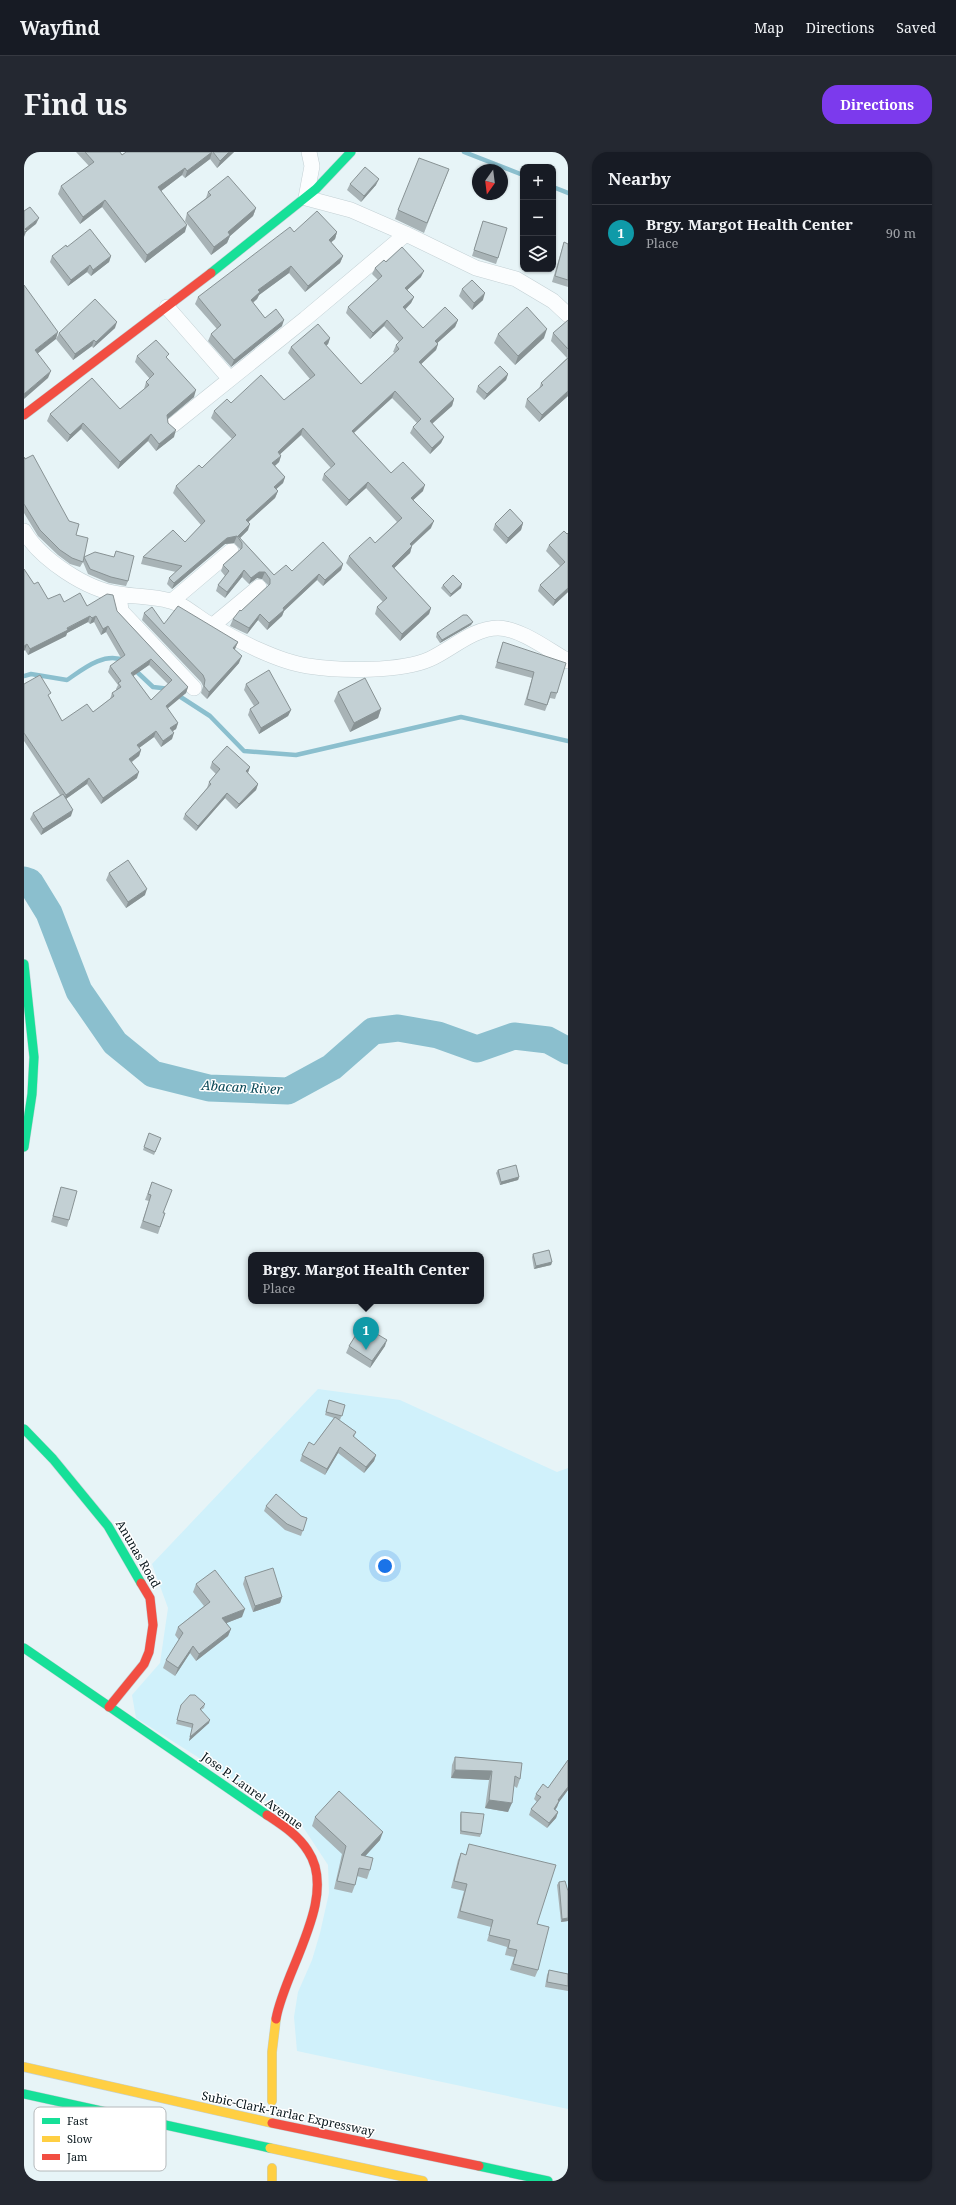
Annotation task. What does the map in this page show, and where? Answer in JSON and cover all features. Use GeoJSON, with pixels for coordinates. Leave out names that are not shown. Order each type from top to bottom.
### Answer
{"type":"FeatureCollection","features":[{"type":"Feature","properties":{"kind":"main road"},"geometry":{"type":"LineString","coordinates":[[24,415],[167,307],[306,198],[328,179],[351,152]]}},
{"type":"Feature","properties":{"kind":"main road"},"geometry":{"type":"LineString","coordinates":[[24,964],[34,1057],[32,1094],[24,1147]]}},
{"type":"Feature","properties":{"kind":"main road","name":"Anunas Road"},"geometry":{"type":"LineString","coordinates":[[24,1429],[52,1459],[108,1526],[120,1544],[130,1567],[150,1598],[153,1625],[149,1652],[144,1664],[109,1707]]}},
{"type":"Feature","properties":{"kind":"main road","name":"Jose P. Laurel Avenue"},"geometry":{"type":"LineString","coordinates":[[24,1648],[281,1824],[297,1836],[314,1862],[316,1877],[313,1910],[286,1979],[274,2028],[272,2101]]}},
{"type":"Feature","properties":{"kind":"main road","name":"Subic-Clark-Tarlac Expressway"},"geometry":{"type":"LineString","coordinates":[[24,2067],[254,2119],[548,2181]]}},
{"type":"Feature","properties":{"kind":"main road"},"geometry":{"type":"LineString","coordinates":[[24,2094],[84,2107]]}},
{"type":"Feature","properties":{"kind":"main road"},"geometry":{"type":"LineString","coordinates":[[166,2125],[423,2181]]}},
{"type":"Feature","properties":{"kind":"main road"},"geometry":{"type":"LineString","coordinates":[[272,2168],[272,2181]]}},
{"type":"Feature","properties":{"kind":"street"},"geometry":{"type":"LineString","coordinates":[[309,152],[312,166],[306,198],[351,210],[406,234],[476,268],[516,279],[553,301],[568,315]]}},
{"type":"Feature","properties":{"kind":"street"},"geometry":{"type":"LineString","coordinates":[[173,425],[229,378],[273,345],[406,234]]}},
{"type":"Feature","properties":{"kind":"street"},"geometry":{"type":"LineString","coordinates":[[167,307],[229,378]]}},
{"type":"Feature","properties":{"kind":"street"},"geometry":{"type":"LineString","coordinates":[[24,531],[37,550],[65,570],[95,588],[119,594],[142,595],[172,601],[241,642],[306,666],[321,668],[368,669],[417,664],[443,653],[470,636],[485,630],[499,628],[545,646],[568,661]]}},
{"type":"Feature","properties":{"kind":"street"},"geometry":{"type":"LineString","coordinates":[[172,601],[231,551]]}},
{"type":"Feature","properties":{"kind":"street"},"geometry":{"type":"LineString","coordinates":[[212,626],[259,587]]}},
{"type":"Feature","properties":{"kind":"street"},"geometry":{"type":"LineString","coordinates":[[119,594],[121,611],[194,688]]}},
{"type":"Feature","properties":{"kind":"shaded area"},"geometry":{"type":"Polygon","coordinates":[[[318,1389],[400,1400],[557,1472],[568,1468],[568,2109],[297,2051],[294,2017],[298,1992],[312,1960],[320,1933],[329,1893],[328,1865],[303,1827],[283,1811],[136,1718],[132,1695],[160,1663],[168,1608],[152,1564],[318,1389]]]}},
{"type":"Feature","properties":{"kind":"building"},"geometry":{"type":"Polygon","coordinates":[[[85,152],[120,152],[122,155],[126,152],[212,152],[187,171],[185,168],[158,187],[187,225],[147,255],[105,200],[83,217],[61,186],[94,162],[85,152]]]}},
{"type":"Feature","properties":{"kind":"building"},"geometry":{"type":"Polygon","coordinates":[[[213,152],[229,152],[220,161],[213,152]]]}},
{"type":"Feature","properties":{"kind":"building"},"geometry":{"type":"Polygon","coordinates":[[[419,158],[449,169],[427,223],[398,210],[419,158]]]}},
{"type":"Feature","properties":{"kind":"building"},"geometry":{"type":"Polygon","coordinates":[[[365,167],[379,179],[364,196],[350,184],[365,167]]]}},
{"type":"Feature","properties":{"kind":"building"},"geometry":{"type":"Polygon","coordinates":[[[228,176],[256,208],[228,232],[230,235],[214,247],[187,213],[211,195],[208,192],[228,176]]]}},
{"type":"Feature","properties":{"kind":"building"},"geometry":{"type":"Polygon","coordinates":[[[30,207],[39,218],[25,229],[27,231],[24,232],[24,211],[30,207]]]}},
{"type":"Feature","properties":{"kind":"building"},"geometry":{"type":"Polygon","coordinates":[[[317,211],[337,232],[329,240],[343,256],[308,286],[291,266],[258,290],[260,292],[251,300],[265,318],[276,309],[284,320],[234,360],[211,334],[221,325],[198,297],[290,227],[294,232],[317,211]]]}},
{"type":"Feature","properties":{"kind":"building"},"geometry":{"type":"Polygon","coordinates":[[[483,221],[507,228],[498,258],[474,250],[483,221]]]}},
{"type":"Feature","properties":{"kind":"building"},"geometry":{"type":"Polygon","coordinates":[[[90,229],[111,256],[93,270],[90,265],[71,280],[52,256],[66,245],[67,247],[90,229]]]}},
{"type":"Feature","properties":{"kind":"building"},"geometry":{"type":"Polygon","coordinates":[[[564,242],[568,244],[568,280],[555,276],[564,242]]]}},
{"type":"Feature","properties":{"kind":"building"},"geometry":{"type":"Polygon","coordinates":[[[402,247],[424,271],[405,288],[414,297],[403,307],[423,328],[445,307],[458,320],[435,341],[438,344],[419,362],[454,399],[430,421],[444,437],[432,448],[413,427],[421,419],[395,391],[352,431],[391,473],[403,462],[425,485],[411,498],[434,521],[410,544],[412,546],[392,566],[431,608],[402,634],[377,607],[387,598],[349,556],[370,537],[375,543],[402,518],[368,482],[349,500],[324,474],[335,464],[303,428],[278,452],[281,456],[272,463],[285,477],[274,487],[278,491],[246,520],[250,524],[238,536],[274,575],[286,565],[292,571],[323,542],[343,564],[325,580],[319,574],[283,608],[284,610],[269,623],[260,614],[249,628],[233,619],[240,610],[241,611],[270,584],[270,579],[265,572],[259,572],[251,578],[244,570],[227,592],[218,585],[229,571],[223,565],[242,548],[242,543],[237,536],[227,538],[174,583],[169,578],[182,566],[143,557],[173,530],[185,542],[205,521],[176,486],[199,465],[202,468],[236,435],[214,411],[227,399],[231,403],[261,375],[284,400],[315,375],[291,347],[318,324],[330,338],[324,343],[361,384],[399,349],[396,345],[403,338],[387,320],[373,333],[348,307],[382,276],[375,268],[384,260],[386,262],[402,247]]]}},
{"type":"Feature","properties":{"kind":"building"},"geometry":{"type":"Polygon","coordinates":[[[472,280],[485,293],[474,303],[462,289],[472,280]]]}},
{"type":"Feature","properties":{"kind":"building"},"geometry":{"type":"Polygon","coordinates":[[[24,285],[58,332],[35,350],[51,371],[24,394],[24,285]]]}},
{"type":"Feature","properties":{"kind":"building"},"geometry":{"type":"Polygon","coordinates":[[[95,299],[117,322],[96,342],[94,340],[75,354],[59,333],[95,299]]]}},
{"type":"Feature","properties":{"kind":"building"},"geometry":{"type":"Polygon","coordinates":[[[527,307],[547,329],[518,356],[498,334],[527,307]]]}},
{"type":"Feature","properties":{"kind":"building"},"geometry":{"type":"Polygon","coordinates":[[[568,320],[568,349],[553,333],[568,320]]]}},
{"type":"Feature","properties":{"kind":"building"},"geometry":{"type":"Polygon","coordinates":[[[156,340],[169,354],[166,357],[196,390],[167,415],[168,423],[176,430],[159,444],[151,434],[120,462],[83,423],[70,435],[50,414],[92,378],[120,409],[149,385],[146,382],[154,374],[137,356],[156,340]]]}},
{"type":"Feature","properties":{"kind":"building"},"geometry":{"type":"Polygon","coordinates":[[[568,358],[568,391],[542,415],[527,399],[543,385],[541,383],[568,358]]]}},
{"type":"Feature","properties":{"kind":"building"},"geometry":{"type":"Polygon","coordinates":[[[500,366],[508,374],[487,394],[478,386],[500,366]]]}},
{"type":"Feature","properties":{"kind":"building"},"geometry":{"type":"Polygon","coordinates":[[[33,455],[69,521],[79,524],[76,535],[88,538],[83,562],[72,558],[60,550],[40,530],[24,504],[24,457],[25,459],[33,455]]]}},
{"type":"Feature","properties":{"kind":"building"},"geometry":{"type":"Polygon","coordinates":[[[510,509],[523,523],[508,538],[495,524],[510,509]]]}},
{"type":"Feature","properties":{"kind":"building"},"geometry":{"type":"Polygon","coordinates":[[[564,531],[567,534],[568,533],[568,588],[555,600],[540,585],[565,562],[549,545],[564,531]]]}},
{"type":"Feature","properties":{"kind":"building"},"geometry":{"type":"Polygon","coordinates":[[[116,551],[134,556],[128,581],[111,577],[90,569],[84,557],[95,552],[114,557],[116,551]]]}},
{"type":"Feature","properties":{"kind":"building"},"geometry":{"type":"Polygon","coordinates":[[[24,569],[34,584],[38,582],[48,599],[60,594],[64,602],[80,593],[87,606],[107,594],[113,595],[117,611],[188,687],[166,706],[178,723],[170,728],[174,733],[163,741],[156,731],[137,745],[141,750],[129,759],[139,772],[103,798],[89,778],[66,795],[24,733],[24,684],[40,675],[51,693],[48,695],[62,721],[87,704],[93,712],[114,696],[112,693],[121,687],[118,683],[121,681],[110,666],[125,655],[108,626],[103,629],[96,616],[92,618],[90,616],[67,628],[68,630],[30,649],[27,644],[24,646],[24,569]],[[151,659],[131,673],[151,700],[172,680],[151,659]]]}},
{"type":"Feature","properties":{"kind":"building"},"geometry":{"type":"Polygon","coordinates":[[[453,575],[462,584],[451,594],[443,585],[453,575]]]}},
{"type":"Feature","properties":{"kind":"building"},"geometry":{"type":"Polygon","coordinates":[[[178,606],[238,642],[233,648],[242,656],[209,692],[204,686],[205,680],[203,675],[144,613],[152,607],[164,624],[178,606]]]}},
{"type":"Feature","properties":{"kind":"building"},"geometry":{"type":"Polygon","coordinates":[[[463,615],[467,615],[473,622],[442,640],[437,633],[463,615]]]}},
{"type":"Feature","properties":{"kind":"building"},"geometry":{"type":"Polygon","coordinates":[[[503,642],[566,663],[557,693],[551,692],[547,705],[527,699],[534,672],[497,662],[503,642]]]}},
{"type":"Feature","properties":{"kind":"building"},"geometry":{"type":"Polygon","coordinates":[[[269,670],[291,710],[261,728],[250,709],[259,703],[246,684],[269,670]]]}},
{"type":"Feature","properties":{"kind":"building"},"geometry":{"type":"Polygon","coordinates":[[[365,678],[381,709],[354,723],[338,692],[365,678]]]}},
{"type":"Feature","properties":{"kind":"building"},"geometry":{"type":"Polygon","coordinates":[[[227,746],[250,767],[246,771],[258,784],[239,804],[227,793],[198,826],[185,814],[211,784],[209,782],[220,769],[212,762],[227,746]]]}},
{"type":"Feature","properties":{"kind":"building"},"geometry":{"type":"Polygon","coordinates":[[[63,794],[73,810],[43,829],[33,813],[63,794]]]}},
{"type":"Feature","properties":{"kind":"building"},"geometry":{"type":"Polygon","coordinates":[[[128,860],[147,889],[128,902],[109,873],[128,860]]]}},
{"type":"Feature","properties":{"kind":"building"},"geometry":{"type":"Polygon","coordinates":[[[149,1133],[161,1138],[155,1152],[144,1147],[149,1133]]]}},
{"type":"Feature","properties":{"kind":"building"},"geometry":{"type":"Polygon","coordinates":[[[516,1165],[519,1177],[501,1182],[498,1170],[516,1165]]]}},
{"type":"Feature","properties":{"kind":"building"},"geometry":{"type":"Polygon","coordinates":[[[152,1182],[172,1190],[163,1213],[165,1213],[160,1227],[143,1221],[151,1195],[148,1194],[152,1182]]]}},
{"type":"Feature","properties":{"kind":"building"},"geometry":{"type":"Polygon","coordinates":[[[61,1187],[77,1191],[69,1220],[53,1216],[61,1187]]]}},
{"type":"Feature","properties":{"kind":"building"},"geometry":{"type":"Polygon","coordinates":[[[549,1250],[552,1262],[536,1266],[533,1254],[549,1250]]]}},
{"type":"Feature","properties":{"kind":"building"},"geometry":{"type":"Polygon","coordinates":[[[362,1325],[387,1340],[372,1361],[349,1346],[362,1325]]]}},
{"type":"Feature","properties":{"kind":"building"},"geometry":{"type":"Polygon","coordinates":[[[329,1400],[345,1405],[342,1416],[326,1412],[329,1400]]]}},
{"type":"Feature","properties":{"kind":"building"},"geometry":{"type":"Polygon","coordinates":[[[335,1417],[356,1432],[353,1436],[376,1455],[366,1467],[340,1447],[327,1469],[302,1455],[309,1442],[314,1445],[335,1417]]]}},
{"type":"Feature","properties":{"kind":"building"},"geometry":{"type":"Polygon","coordinates":[[[276,1494],[301,1516],[307,1518],[303,1531],[287,1524],[266,1506],[276,1494]]]}},
{"type":"Feature","properties":{"kind":"building"},"geometry":{"type":"Polygon","coordinates":[[[273,1568],[282,1597],[255,1606],[245,1577],[273,1568]]]}},
{"type":"Feature","properties":{"kind":"building"},"geometry":{"type":"Polygon","coordinates":[[[215,1570],[245,1609],[222,1618],[231,1629],[199,1654],[193,1646],[178,1668],[166,1660],[183,1633],[178,1627],[210,1602],[196,1584],[215,1570]]]}},
{"type":"Feature","properties":{"kind":"building"},"geometry":{"type":"Polygon","coordinates":[[[190,1695],[195,1695],[205,1704],[200,1709],[210,1720],[190,1737],[193,1724],[177,1720],[181,1705],[190,1695]]]}},
{"type":"Feature","properties":{"kind":"building"},"geometry":{"type":"Polygon","coordinates":[[[455,1757],[522,1763],[520,1779],[515,1776],[512,1803],[489,1800],[492,1771],[455,1770],[455,1757]]]}},
{"type":"Feature","properties":{"kind":"building"},"geometry":{"type":"Polygon","coordinates":[[[568,1760],[568,1787],[558,1800],[559,1801],[554,1809],[558,1812],[549,1823],[531,1809],[541,1797],[536,1794],[543,1784],[548,1788],[568,1760]]]}},
{"type":"Feature","properties":{"kind":"building"},"geometry":{"type":"Polygon","coordinates":[[[339,1791],[383,1832],[361,1855],[373,1858],[370,1870],[359,1868],[355,1885],[337,1881],[346,1846],[315,1817],[339,1791]]]}},
{"type":"Feature","properties":{"kind":"building"},"geometry":{"type":"Polygon","coordinates":[[[461,1812],[484,1814],[481,1834],[461,1831],[461,1812]]]}},
{"type":"Feature","properties":{"kind":"building"},"geometry":{"type":"Polygon","coordinates":[[[469,1844],[556,1865],[537,1924],[549,1927],[538,1970],[513,1964],[517,1950],[508,1948],[510,1940],[489,1935],[493,1920],[460,1911],[467,1884],[454,1881],[461,1853],[466,1855],[469,1844]]]}},
{"type":"Feature","properties":{"kind":"building"},"geometry":{"type":"Polygon","coordinates":[[[565,1881],[568,1891],[568,1918],[562,1919],[559,1882],[565,1881]]]}},
{"type":"Feature","properties":{"kind":"building"},"geometry":{"type":"Polygon","coordinates":[[[549,1970],[568,1974],[568,1986],[547,1982],[549,1970]]]}},
{"type":"Feature","properties":{"kind":"waterway"},"geometry":{"type":"LineString","coordinates":[[464,152],[520,174]]}},
{"type":"Feature","properties":{"kind":"waterway"},"geometry":{"type":"LineString","coordinates":[[556,188],[568,193]]}},
{"type":"Feature","properties":{"kind":"waterway"},"geometry":{"type":"LineString","coordinates":[[24,676],[31,674],[67,680],[87,667],[102,660],[117,658],[125,661]]}},
{"type":"Feature","properties":{"kind":"waterway"},"geometry":{"type":"LineString","coordinates":[[135,670],[153,687],[170,689]]}},
{"type":"Feature","properties":{"kind":"waterway"},"geometry":{"type":"LineString","coordinates":[[176,694],[210,716],[244,751],[296,755],[461,717],[568,741]]}},
{"type":"Feature","properties":{"kind":"waterway","name":"Abacan River"},"geometry":{"type":"LineString","coordinates":[[24,880],[30,882],[49,913],[79,991],[115,1043],[153,1074],[209,1088],[288,1091],[332,1067],[373,1031],[398,1028],[438,1035],[477,1049],[514,1036],[548,1040],[568,1051]]}},
{"type":"Feature","properties":{"kind":"traffic: fast"},"geometry":{"type":"LineString","coordinates":[[211,273],[316,189],[351,152]]}},
{"type":"Feature","properties":{"kind":"traffic: fast"},"geometry":{"type":"LineString","coordinates":[[24,964],[34,1057],[32,1094],[24,1147]]}},
{"type":"Feature","properties":{"kind":"traffic: fast"},"geometry":{"type":"LineString","coordinates":[[24,1429],[53,1459],[108,1526],[141,1583]]}},
{"type":"Feature","properties":{"kind":"traffic: fast"},"geometry":{"type":"LineString","coordinates":[[24,1648],[267,1815]]}},
{"type":"Feature","properties":{"kind":"traffic: fast"},"geometry":{"type":"LineString","coordinates":[[24,2094],[83,2107]]}},
{"type":"Feature","properties":{"kind":"traffic: fast"},"geometry":{"type":"LineString","coordinates":[[166,2125],[270,2148]]}},
{"type":"Feature","properties":{"kind":"traffic: fast"},"geometry":{"type":"LineString","coordinates":[[479,2166],[548,2181]]}},
{"type":"Feature","properties":{"kind":"traffic: slow"},"geometry":{"type":"LineString","coordinates":[[272,2101],[272,2052],[276,2019]]}},
{"type":"Feature","properties":{"kind":"traffic: slow"},"geometry":{"type":"LineString","coordinates":[[24,2067],[272,2123]]}},
{"type":"Feature","properties":{"kind":"traffic: slow"},"geometry":{"type":"LineString","coordinates":[[270,2148],[423,2181]]}},
{"type":"Feature","properties":{"kind":"traffic: slow"},"geometry":{"type":"LineString","coordinates":[[272,2168],[272,2181]]}},
{"type":"Feature","properties":{"kind":"traffic: jam"},"geometry":{"type":"LineString","coordinates":[[24,415],[211,273]]}},
{"type":"Feature","properties":{"kind":"traffic: jam"},"geometry":{"type":"LineString","coordinates":[[109,1707],[144,1664],[149,1652],[153,1625],[150,1598],[141,1583]]}},
{"type":"Feature","properties":{"kind":"traffic: jam"},"geometry":{"type":"LineString","coordinates":[[267,1815],[295,1835],[304,1845],[316,1869],[317,1890],[314,1912],[281,2000],[276,2019]]}},
{"type":"Feature","properties":{"kind":"traffic: jam"},"geometry":{"type":"LineString","coordinates":[[272,2123],[479,2166]]}},
{"type":"Feature","properties":{"kind":"place","name":"Brgy. Margot Health Center"},"geometry":{"type":"Point","coordinates":[366,1350]}}]}
